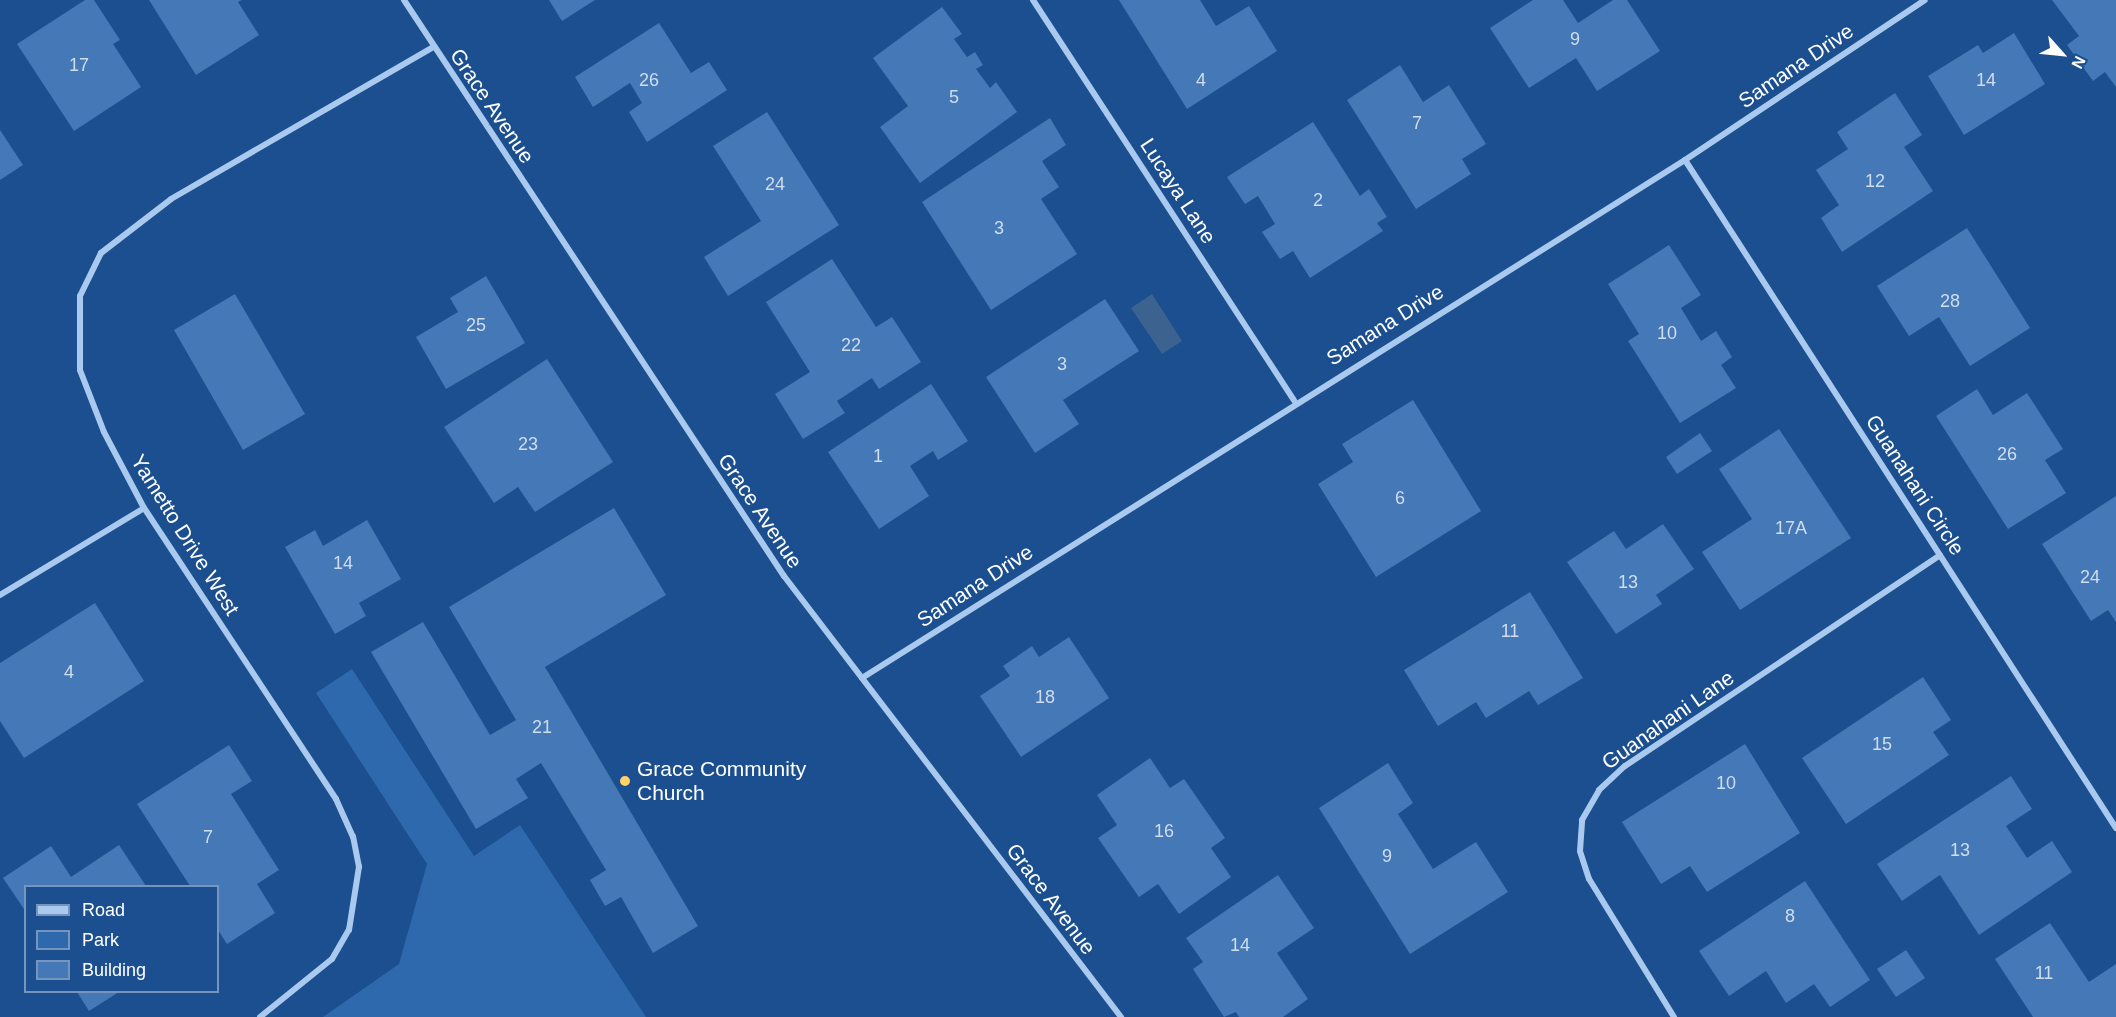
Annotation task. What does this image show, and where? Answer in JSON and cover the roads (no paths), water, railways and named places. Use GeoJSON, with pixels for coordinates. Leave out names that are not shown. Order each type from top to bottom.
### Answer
{"type":"FeatureCollection","features":[{"type":"Feature","properties":{"kind":"street","name":"Grace Avenue"},"geometry":{"type":"LineString","coordinates":[[404,0],[784,576],[1121,1017]]}},
{"type":"Feature","properties":{"kind":"street","name":"Lucaya Lane"},"geometry":{"type":"LineString","coordinates":[[1033,0],[1294,401]]}},
{"type":"Feature","properties":{"kind":"street","name":"Samana Drive"},"geometry":{"type":"LineString","coordinates":[[862,678],[1294,401],[1685,160],[1925,0]]}},
{"type":"Feature","properties":{"kind":"street","name":"Yametto Drive West"},"geometry":{"type":"LineString","coordinates":[[260,1017],[332,959],[349,930],[357,900],[353,837],[336,799],[144,508],[104,432],[80,370],[76,322],[88,274],[119,236],[171,199],[433,47]]}},
{"type":"Feature","properties":{"kind":"street","name":"Guanahani Circle"},"geometry":{"type":"LineString","coordinates":[[1685,160],[2116,828]]}},
{"type":"Feature","properties":{"kind":"street"},"geometry":{"type":"LineString","coordinates":[[0,595],[144,508]]}},
{"type":"Feature","properties":{"kind":"street","name":"Guanahani Lane"},"geometry":{"type":"LineString","coordinates":[[1674,1017],[1589,879],[1580,851],[1582,820],[1599,790],[1625,765],[1940,555]]}},
{"type":"Feature","properties":{"kind":"place","name":"Grace Community Church"},"geometry":{"type":"Point","coordinates":[625,781]}}]}
